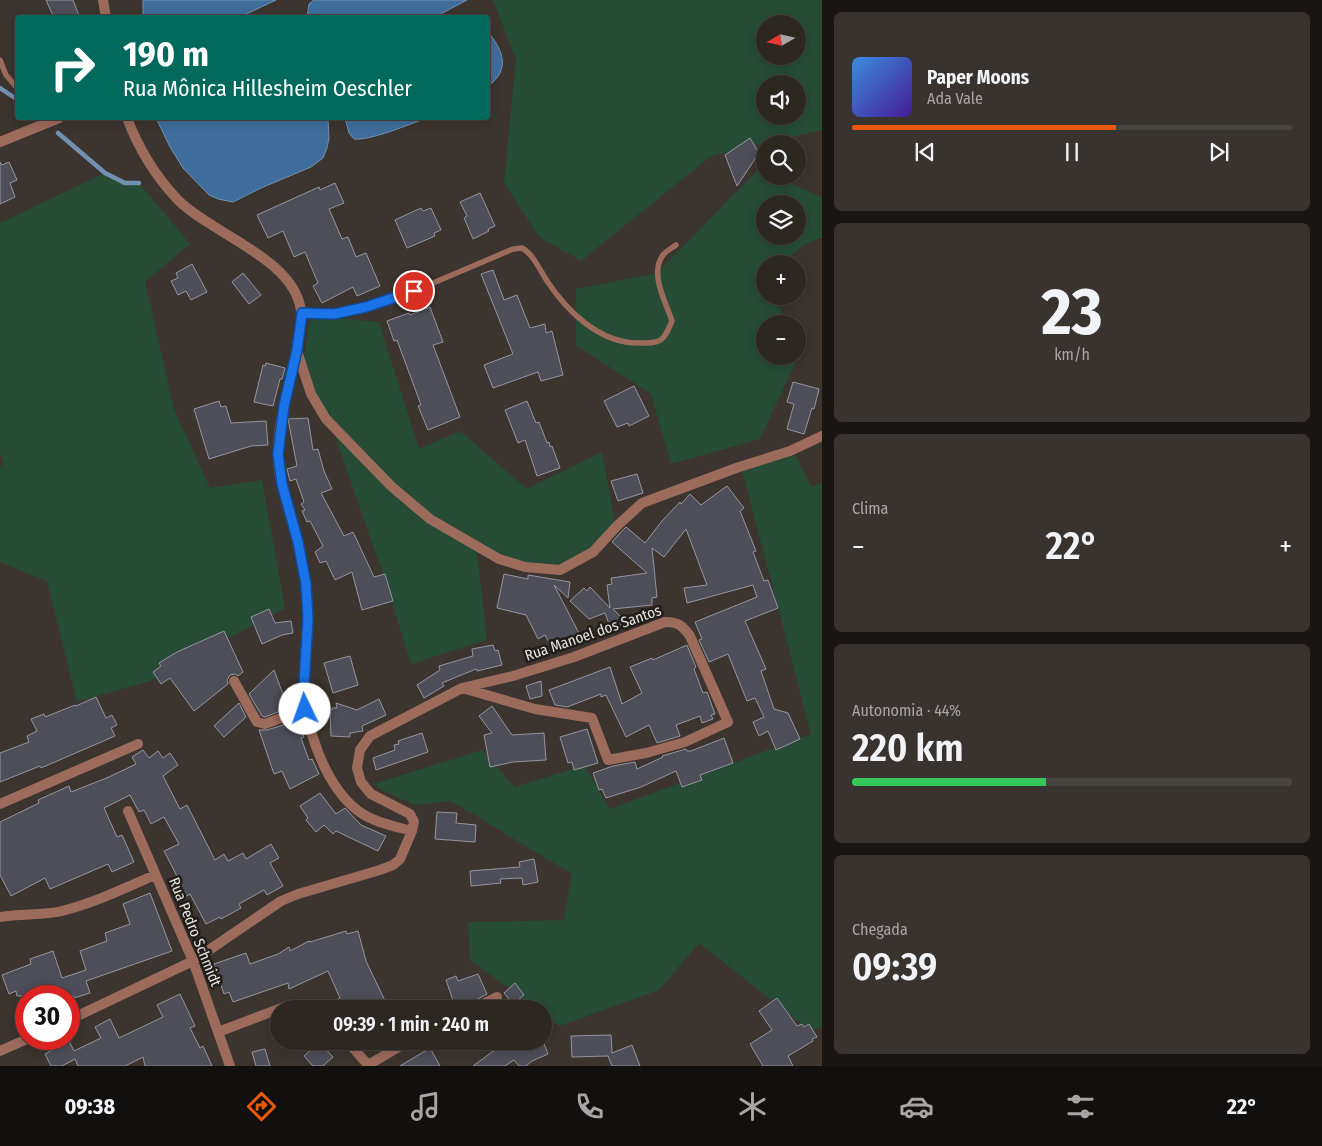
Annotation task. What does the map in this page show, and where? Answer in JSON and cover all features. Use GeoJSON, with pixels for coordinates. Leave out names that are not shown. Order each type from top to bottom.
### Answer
{"type":"FeatureCollection","features":[{"type":"Feature","properties":{"kind":"street"},"geometry":{"type":"LineString","coordinates":[[104,0],[106,15]]}},
{"type":"Feature","properties":{"kind":"street"},"geometry":{"type":"LineString","coordinates":[[0,142],[50,120]]}},
{"type":"Feature","properties":{"kind":"street"},"geometry":{"type":"LineString","coordinates":[[80,1015],[193,961],[281,901],[298,894],[394,865],[400,859],[412,832],[377,821],[358,811],[340,793],[325,768],[305,709],[304,684],[308,619],[306,584],[298,542],[282,484],[278,454],[284,406],[297,350],[302,313],[298,297],[266,259],[209,224],[179,200],[158,175],[144,153],[128,120]]}},
{"type":"Feature","properties":{"kind":"street"},"geometry":{"type":"LineString","coordinates":[[302,313],[334,314],[366,307],[426,286]]}},
{"type":"Feature","properties":{"kind":"street"},"geometry":{"type":"LineString","coordinates":[[297,350],[310,394],[326,419],[391,486],[430,519],[499,559],[525,567],[560,570],[593,552],[642,503],[790,450],[822,436]]}},
{"type":"Feature","properties":{"kind":"street","name":"Rua Manoel dos Santos"},"geometry":{"type":"LineString","coordinates":[[412,832],[414,822],[410,814],[371,794],[361,782],[357,768],[360,750],[370,736],[462,688],[513,676],[574,657],[664,622],[675,622],[683,626],[690,636],[728,722],[685,742],[646,753],[608,760],[592,718],[535,709],[462,688]]}},
{"type":"Feature","properties":{"kind":"street"},"geometry":{"type":"LineString","coordinates":[[234,681],[257,722],[264,724],[305,709]]}},
{"type":"Feature","properties":{"kind":"street"},"geometry":{"type":"LineString","coordinates":[[0,804],[138,744]]}},
{"type":"Feature","properties":{"kind":"street","name":"Rua Pedro Schmidt"},"geometry":{"type":"LineString","coordinates":[[128,811],[193,961],[230,1066]]}},
{"type":"Feature","properties":{"kind":"street"},"geometry":{"type":"LineString","coordinates":[[0,917],[13,914],[59,912],[86,904],[156,875]]}},
{"type":"Feature","properties":{"kind":"street"},"geometry":{"type":"LineString","coordinates":[[490,1000],[497,996]]}},
{"type":"Feature","properties":{"kind":"street"},"geometry":{"type":"LineString","coordinates":[[218,1032],[270,1012]]}},
{"type":"Feature","properties":{"kind":"street"},"geometry":{"type":"LineString","coordinates":[[0,1051],[15,1044]]}},
{"type":"Feature","properties":{"kind":"street"},"geometry":{"type":"LineString","coordinates":[[355,1050],[368,1066],[394,1050]]}},
{"type":"Feature","properties":{"kind":"lane"},"geometry":{"type":"LineString","coordinates":[[0,60],[6,75],[15,86]]}},
{"type":"Feature","properties":{"kind":"lane"},"geometry":{"type":"LineString","coordinates":[[426,286],[513,249],[522,248],[528,252],[553,290],[582,321],[606,336],[630,343],[656,343],[666,336],[672,321],[658,279],[658,265],[663,255],[676,245]]}},
{"type":"Feature","properties":{"kind":"green space"},"geometry":{"type":"Polygon","coordinates":[[[493,0],[822,0],[822,130],[801,135],[756,135],[756,145],[711,156],[581,261],[539,237],[504,183],[516,60],[493,0]]]}},
{"type":"Feature","properties":{"kind":"green space"},"geometry":{"type":"Polygon","coordinates":[[[756,172],[756,185],[794,185],[822,197],[822,238],[806,244],[806,195],[756,195],[756,245],[805,245],[792,255],[756,255],[756,305],[779,305],[782,315],[756,315],[756,365],[794,365],[760,439],[671,464],[651,394],[576,345],[576,289],[657,273],[756,172]]]}},
{"type":"Feature","properties":{"kind":"green space"},"geometry":{"type":"Polygon","coordinates":[[[105,173],[125,183],[139,183],[190,244],[145,282],[174,409],[210,488],[262,480],[285,608],[150,681],[77,702],[47,581],[0,562],[0,467],[4,463],[0,453],[0,223],[105,173]]]}},
{"type":"Feature","properties":{"kind":"green space"},"geometry":{"type":"Polygon","coordinates":[[[310,318],[336,318],[379,322],[419,449],[460,431],[527,489],[602,452],[615,522],[594,549],[559,566],[528,564],[500,557],[476,544],[487,640],[411,664],[386,583],[328,416],[313,388],[304,358],[310,318]]]}},
{"type":"Feature","properties":{"kind":"green space"},"geometry":{"type":"Polygon","coordinates":[[[795,455],[811,487],[822,483],[822,1026],[811,1031],[699,943],[659,990],[559,1026],[552,1020],[552,1000],[525,1000],[470,960],[468,922],[564,920],[572,874],[451,801],[415,805],[384,791],[374,784],[482,750],[515,787],[584,765],[610,809],[811,734],[742,470],[795,455]]]}},
{"type":"Feature","properties":{"kind":"water"},"geometry":{"type":"Polygon","coordinates":[[[143,0],[276,0],[244,15],[143,15],[143,0]]]}},
{"type":"Feature","properties":{"kind":"water"},"geometry":{"type":"Polygon","coordinates":[[[314,0],[467,0],[439,15],[307,15],[309,4],[314,0]]]}},
{"type":"Feature","properties":{"kind":"water"},"geometry":{"type":"Polygon","coordinates":[[[490,35],[498,46],[502,60],[500,73],[490,84],[490,35]]]}},
{"type":"Feature","properties":{"kind":"water"},"geometry":{"type":"Polygon","coordinates":[[[157,120],[328,120],[329,138],[323,158],[311,167],[233,202],[209,195],[183,168],[157,120]]]}},
{"type":"Feature","properties":{"kind":"water"},"geometry":{"type":"Polygon","coordinates":[[[346,120],[422,120],[380,135],[361,139],[354,139],[349,133],[346,120]]]}},
{"type":"Feature","properties":{"kind":"building"},"geometry":{"type":"Polygon","coordinates":[[[46,0],[73,0],[79,15],[53,15],[46,0]]]}},
{"type":"Feature","properties":{"kind":"building"},"geometry":{"type":"Polygon","coordinates":[[[750,138],[756,148],[756,158],[737,186],[725,155],[750,138]]]}},
{"type":"Feature","properties":{"kind":"building"},"geometry":{"type":"Polygon","coordinates":[[[0,162],[2,165],[9,162],[17,180],[10,183],[15,197],[0,204],[0,162]]]}},
{"type":"Feature","properties":{"kind":"building"},"geometry":{"type":"Polygon","coordinates":[[[335,183],[344,203],[329,209],[342,239],[348,237],[356,257],[366,253],[380,286],[357,296],[353,287],[322,303],[313,286],[318,283],[305,252],[294,257],[283,231],[268,238],[257,215],[319,187],[320,190],[335,183]]]}},
{"type":"Feature","properties":{"kind":"building"},"geometry":{"type":"Polygon","coordinates":[[[480,193],[495,226],[473,239],[464,218],[467,216],[460,202],[480,193]]]}},
{"type":"Feature","properties":{"kind":"building"},"geometry":{"type":"Polygon","coordinates":[[[421,208],[423,211],[431,208],[441,230],[434,233],[435,236],[407,248],[395,220],[421,208]]]}},
{"type":"Feature","properties":{"kind":"building"},"geometry":{"type":"Polygon","coordinates":[[[192,264],[207,292],[191,300],[186,291],[178,295],[171,281],[178,278],[176,273],[192,264]]]}},
{"type":"Feature","properties":{"kind":"building"},"geometry":{"type":"Polygon","coordinates":[[[493,270],[504,300],[517,295],[530,328],[545,324],[546,333],[552,331],[563,375],[541,381],[538,372],[493,388],[484,365],[513,354],[481,274],[493,270]]]}},
{"type":"Feature","properties":{"kind":"building"},"geometry":{"type":"Polygon","coordinates":[[[243,273],[261,295],[249,304],[232,282],[243,273]]]}},
{"type":"Feature","properties":{"kind":"building"},"geometry":{"type":"Polygon","coordinates":[[[430,307],[443,342],[433,345],[460,417],[428,430],[418,406],[421,405],[397,340],[394,341],[387,321],[430,307]]]}},
{"type":"Feature","properties":{"kind":"building"},"geometry":{"type":"Polygon","coordinates":[[[266,363],[285,368],[273,406],[254,402],[263,365],[265,366],[266,363]]]}},
{"type":"Feature","properties":{"kind":"building"},"geometry":{"type":"Polygon","coordinates":[[[793,382],[819,389],[814,409],[812,408],[804,434],[787,429],[794,404],[787,402],[793,382]]]}},
{"type":"Feature","properties":{"kind":"building"},"geometry":{"type":"Polygon","coordinates":[[[634,386],[649,416],[629,426],[628,423],[617,427],[604,401],[634,386]]]}},
{"type":"Feature","properties":{"kind":"building"},"geometry":{"type":"Polygon","coordinates":[[[219,401],[221,407],[226,406],[231,423],[266,421],[268,445],[251,446],[209,459],[194,409],[219,401]]]}},
{"type":"Feature","properties":{"kind":"building"},"geometry":{"type":"Polygon","coordinates":[[[527,401],[536,423],[539,422],[547,443],[549,442],[550,447],[552,446],[560,468],[537,476],[525,440],[518,443],[505,410],[527,401]]]}},
{"type":"Feature","properties":{"kind":"building"},"geometry":{"type":"Polygon","coordinates":[[[308,418],[313,450],[318,449],[324,471],[332,489],[321,493],[344,536],[353,532],[374,577],[385,574],[393,601],[362,610],[352,572],[335,580],[326,561],[320,563],[315,552],[323,546],[310,521],[307,522],[302,511],[305,510],[301,504],[304,502],[296,479],[290,481],[287,469],[297,466],[288,419],[308,418]]]}},
{"type":"Feature","properties":{"kind":"building"},"geometry":{"type":"Polygon","coordinates":[[[637,474],[643,493],[618,501],[611,481],[637,474]]]}},
{"type":"Feature","properties":{"kind":"building"},"geometry":{"type":"Polygon","coordinates":[[[727,486],[744,508],[740,511],[756,551],[753,552],[764,581],[768,580],[778,608],[745,621],[766,669],[761,671],[774,709],[788,713],[800,739],[776,750],[768,731],[759,736],[753,722],[764,717],[755,698],[747,701],[728,654],[709,662],[699,640],[702,639],[695,622],[757,597],[753,585],[687,603],[684,588],[707,585],[686,529],[664,557],[652,548],[657,597],[652,598],[652,605],[613,609],[625,621],[612,632],[605,613],[589,619],[570,601],[584,588],[587,591],[590,587],[610,608],[607,585],[612,584],[611,578],[647,573],[612,542],[622,531],[626,527],[645,543],[662,521],[690,494],[701,505],[727,486]]]}},
{"type":"Feature","properties":{"kind":"building"},"geometry":{"type":"Polygon","coordinates":[[[504,574],[528,579],[528,575],[570,582],[568,598],[554,585],[581,637],[554,652],[545,635],[538,639],[526,615],[497,608],[504,574]]]}},
{"type":"Feature","properties":{"kind":"building"},"geometry":{"type":"Polygon","coordinates":[[[269,609],[275,623],[291,621],[293,633],[282,635],[262,644],[251,617],[269,609]]]}},
{"type":"Feature","properties":{"kind":"building"},"geometry":{"type":"Polygon","coordinates":[[[224,631],[243,672],[238,676],[235,674],[230,675],[227,680],[228,684],[194,711],[170,678],[161,684],[153,672],[161,666],[159,663],[177,652],[224,631]]]}},
{"type":"Feature","properties":{"kind":"building"},"geometry":{"type":"Polygon","coordinates":[[[493,645],[495,651],[498,650],[502,665],[477,671],[476,669],[442,683],[444,686],[424,698],[417,685],[440,670],[439,666],[473,656],[472,649],[493,645]]]}},
{"type":"Feature","properties":{"kind":"building"},"geometry":{"type":"Polygon","coordinates":[[[687,645],[696,667],[694,669],[703,693],[707,692],[715,714],[711,715],[713,719],[702,723],[700,716],[676,725],[680,736],[657,743],[649,725],[626,737],[606,695],[601,697],[601,694],[567,707],[555,705],[549,690],[610,667],[622,704],[642,693],[630,667],[652,658],[653,660],[687,645]]]}},
{"type":"Feature","properties":{"kind":"building"},"geometry":{"type":"Polygon","coordinates":[[[350,656],[358,685],[333,693],[324,663],[350,656]]]}},
{"type":"Feature","properties":{"kind":"building"},"geometry":{"type":"Polygon","coordinates":[[[274,670],[288,708],[265,717],[262,716],[249,694],[274,670]]]}},
{"type":"Feature","properties":{"kind":"building"},"geometry":{"type":"Polygon","coordinates":[[[541,681],[542,696],[530,699],[526,686],[541,681]]]}},
{"type":"Feature","properties":{"kind":"building"},"geometry":{"type":"Polygon","coordinates":[[[96,697],[106,718],[112,715],[117,725],[111,728],[115,736],[41,768],[40,766],[0,782],[0,753],[29,742],[27,736],[37,731],[31,719],[44,714],[45,717],[96,697]]]}},
{"type":"Feature","properties":{"kind":"building"},"geometry":{"type":"Polygon","coordinates":[[[379,699],[386,715],[362,726],[363,731],[350,733],[350,737],[331,736],[330,710],[337,708],[336,703],[357,710],[379,699]]]}},
{"type":"Feature","properties":{"kind":"building"},"geometry":{"type":"Polygon","coordinates":[[[239,703],[246,717],[224,737],[214,726],[239,703]]]}},
{"type":"Feature","properties":{"kind":"building"},"geometry":{"type":"Polygon","coordinates":[[[492,706],[512,735],[544,733],[546,760],[513,762],[490,767],[484,735],[492,733],[479,716],[492,706]]]}},
{"type":"Feature","properties":{"kind":"building"},"geometry":{"type":"Polygon","coordinates":[[[299,720],[304,737],[301,738],[309,760],[312,759],[319,774],[290,789],[282,771],[274,774],[259,730],[267,730],[299,720]]]}},
{"type":"Feature","properties":{"kind":"building"},"geometry":{"type":"Polygon","coordinates":[[[587,729],[598,763],[574,770],[572,762],[568,763],[560,737],[587,729]]]}},
{"type":"Feature","properties":{"kind":"building"},"geometry":{"type":"Polygon","coordinates":[[[422,733],[428,752],[376,770],[373,758],[395,750],[394,745],[399,744],[398,741],[422,733]]]}},
{"type":"Feature","properties":{"kind":"building"},"geometry":{"type":"Polygon","coordinates":[[[724,738],[733,763],[700,775],[702,780],[682,787],[676,771],[641,787],[606,798],[602,789],[599,790],[593,773],[613,766],[635,762],[637,769],[662,756],[686,749],[691,751],[724,738]]]}},
{"type":"Feature","properties":{"kind":"building"},"geometry":{"type":"Polygon","coordinates":[[[143,750],[149,758],[158,751],[163,758],[170,753],[178,765],[163,776],[180,809],[187,805],[215,860],[224,854],[228,861],[243,853],[246,859],[271,844],[279,858],[270,863],[283,886],[267,895],[264,890],[239,904],[241,908],[221,919],[220,917],[206,924],[190,894],[180,900],[173,886],[180,882],[164,851],[179,844],[164,817],[151,824],[144,810],[139,812],[130,795],[104,808],[117,837],[122,835],[134,862],[112,872],[108,864],[50,889],[45,878],[11,896],[0,875],[0,822],[39,803],[38,800],[69,786],[71,792],[136,764],[132,757],[143,750]]]}},
{"type":"Feature","properties":{"kind":"building"},"geometry":{"type":"Polygon","coordinates":[[[320,793],[336,814],[345,808],[361,825],[386,836],[378,851],[336,831],[333,834],[324,825],[316,832],[306,820],[308,818],[300,806],[320,793]]]}},
{"type":"Feature","properties":{"kind":"building"},"geometry":{"type":"Polygon","coordinates":[[[437,812],[457,813],[456,823],[476,825],[475,842],[435,839],[437,812]]]}},
{"type":"Feature","properties":{"kind":"building"},"geometry":{"type":"Polygon","coordinates":[[[534,859],[538,882],[523,885],[522,878],[500,879],[501,883],[471,886],[470,871],[520,867],[519,862],[534,859]]]}},
{"type":"Feature","properties":{"kind":"building"},"geometry":{"type":"Polygon","coordinates":[[[150,893],[172,951],[86,981],[90,993],[80,996],[80,985],[15,985],[15,991],[9,994],[2,975],[31,964],[30,959],[53,951],[62,978],[86,970],[80,951],[107,941],[105,933],[130,924],[123,904],[150,893]]]}},
{"type":"Feature","properties":{"kind":"building"},"geometry":{"type":"Polygon","coordinates":[[[346,931],[347,934],[358,931],[366,961],[385,1000],[336,1000],[340,998],[328,971],[289,989],[288,983],[233,1002],[229,992],[224,994],[214,964],[246,953],[250,964],[278,954],[289,947],[290,951],[310,942],[346,931]]]}},
{"type":"Feature","properties":{"kind":"building"},"geometry":{"type":"Polygon","coordinates":[[[478,974],[487,994],[476,1000],[453,1000],[446,980],[456,976],[458,981],[478,974]]]}},
{"type":"Feature","properties":{"kind":"building"},"geometry":{"type":"Polygon","coordinates":[[[515,983],[524,995],[518,1000],[510,1000],[504,993],[515,983]]]}},
{"type":"Feature","properties":{"kind":"building"},"geometry":{"type":"Polygon","coordinates":[[[180,994],[195,1026],[190,1028],[200,1048],[203,1046],[212,1066],[145,1066],[143,1057],[125,1066],[78,1066],[75,1059],[62,1066],[51,1066],[45,1054],[52,1050],[80,1050],[80,1048],[101,1038],[95,1027],[110,1019],[119,1038],[163,1017],[157,1005],[180,994]]]}},
{"type":"Feature","properties":{"kind":"building"},"geometry":{"type":"Polygon","coordinates":[[[777,998],[797,1026],[802,1024],[804,1027],[809,1024],[817,1037],[788,1056],[793,1066],[763,1066],[750,1044],[772,1030],[759,1011],[777,998]]]}},
{"type":"Feature","properties":{"kind":"building"},"geometry":{"type":"Polygon","coordinates":[[[611,1035],[612,1053],[632,1045],[640,1066],[612,1066],[608,1056],[572,1057],[571,1036],[611,1035]]]}},
{"type":"Feature","properties":{"kind":"building"},"geometry":{"type":"Polygon","coordinates":[[[265,1049],[270,1066],[256,1066],[252,1052],[265,1049]]]}},
{"type":"Feature","properties":{"kind":"building"},"geometry":{"type":"Polygon","coordinates":[[[310,1050],[326,1050],[333,1057],[323,1066],[313,1066],[304,1056],[310,1050]]]}},
{"type":"Feature","properties":{"kind":"building"},"geometry":{"type":"Polygon","coordinates":[[[427,1050],[431,1050],[440,1066],[400,1066],[427,1050]]]}},
{"type":"Feature","properties":{"kind":"building"},"geometry":{"type":"Polygon","coordinates":[[[495,1050],[546,1050],[548,1054],[532,1061],[526,1066],[519,1066],[514,1060],[505,1066],[473,1066],[495,1050]]]}},
{"type":"Feature","properties":{"kind":"waterway"},"geometry":{"type":"LineString","coordinates":[[0,88],[15,98]]}},
{"type":"Feature","properties":{"kind":"waterway"},"geometry":{"type":"LineString","coordinates":[[58,133],[105,173],[125,183],[139,183]]}},
{"type":"Feature","properties":{"kind":"route"},"geometry":{"type":"LineString","coordinates":[[305,709],[304,684],[308,619],[306,584],[298,542],[282,484],[278,454],[284,406],[297,350],[302,313],[334,314],[366,307],[414,291]]}}]}
